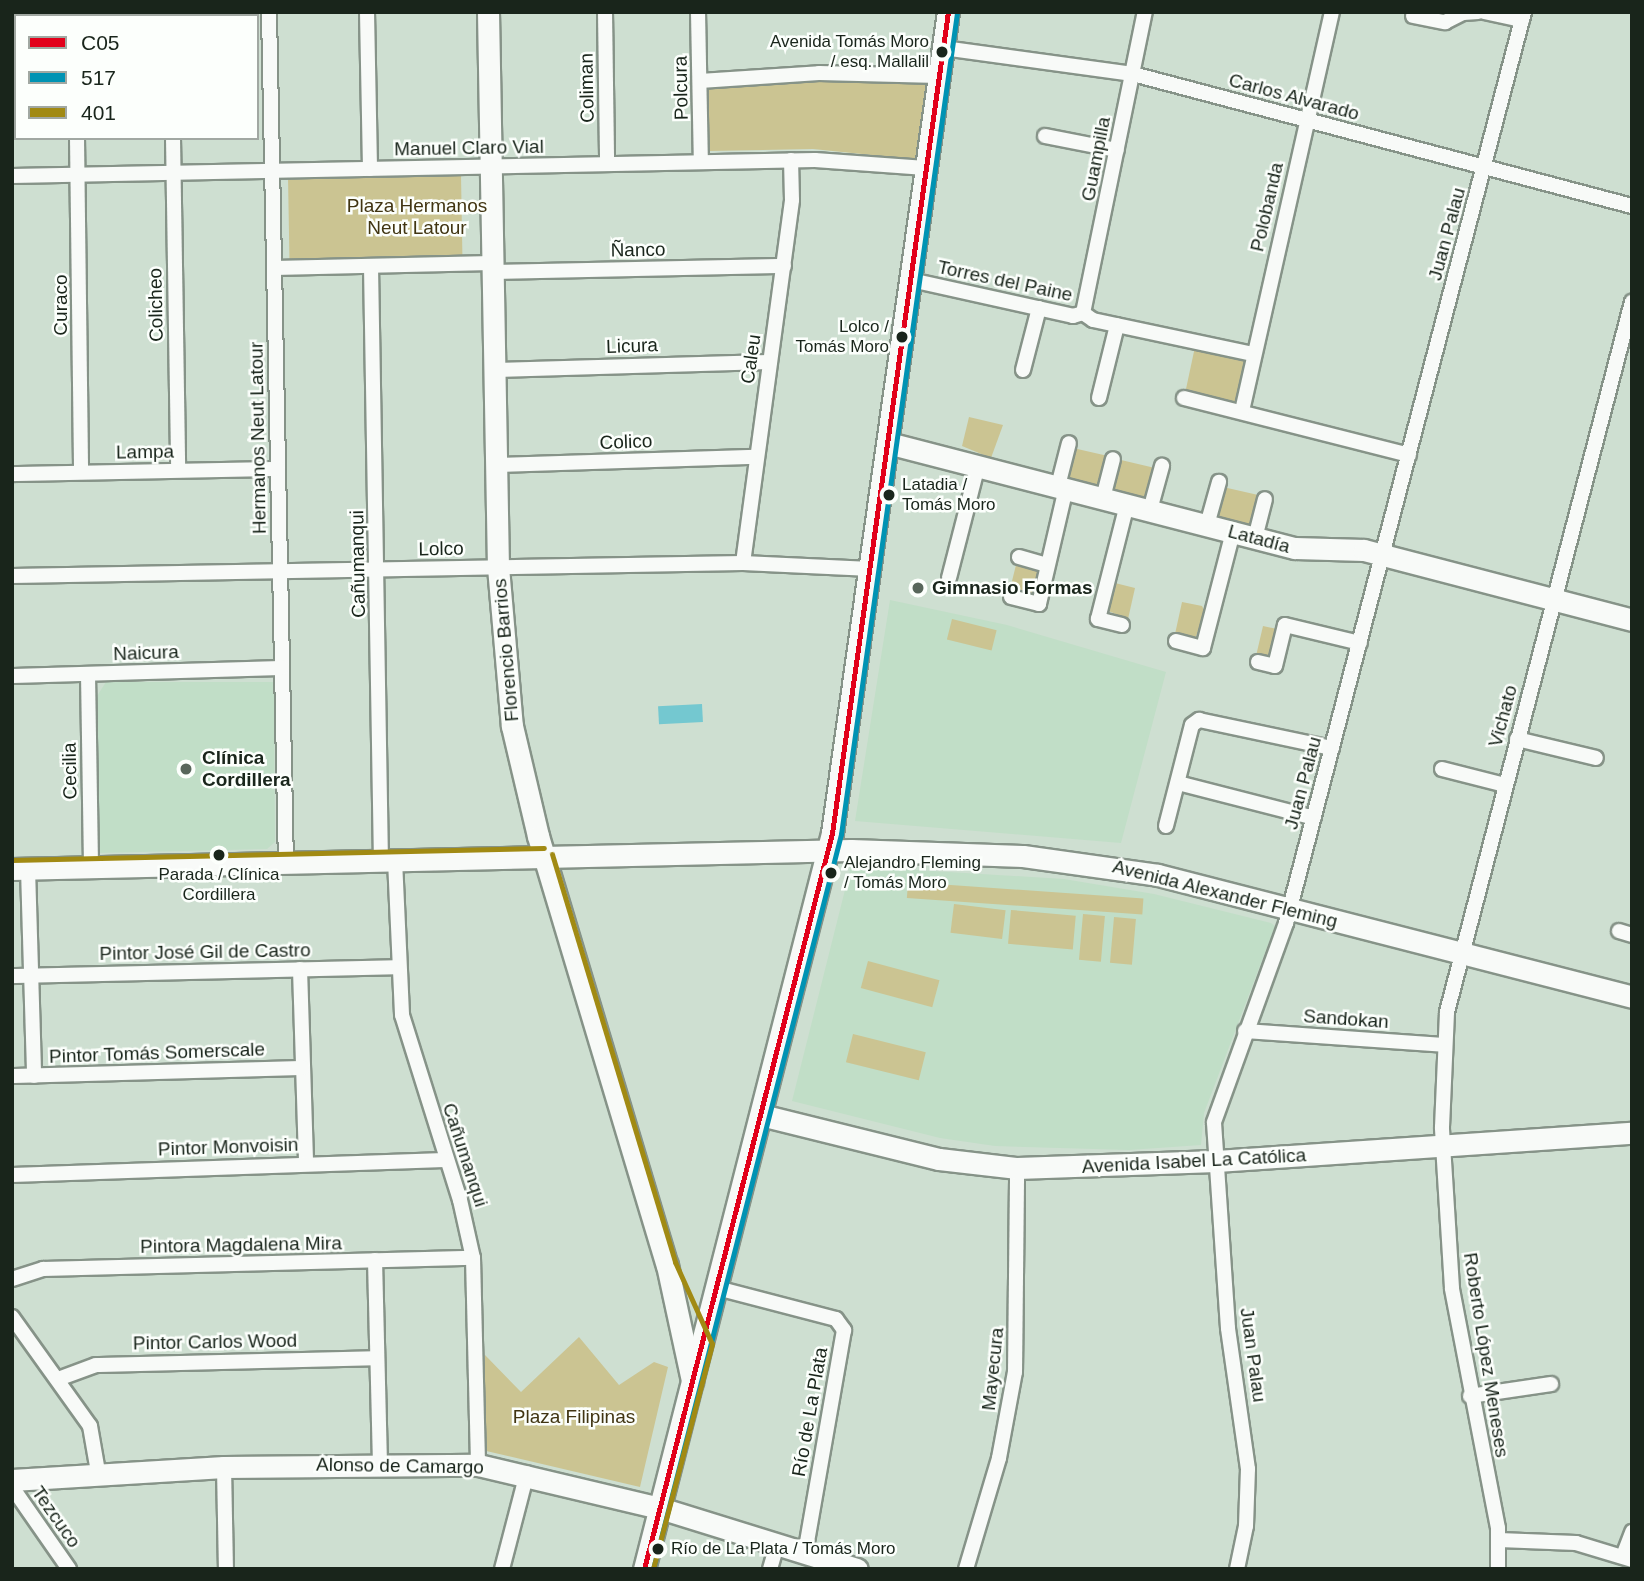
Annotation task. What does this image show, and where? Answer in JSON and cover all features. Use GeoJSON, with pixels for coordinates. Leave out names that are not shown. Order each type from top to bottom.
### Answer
{"type":"FeatureCollection","features":[{"type":"Feature","properties":{"kind":"main road","name":"Florencio Barrios"},"geometry":{"type":"LineString","coordinates":[[488,12],[498,567],[512,726],[544,857],[667,1265],[693,1383]]}},
{"type":"Feature","properties":{"kind":"main road"},"geometry":{"type":"LineString","coordinates":[[644,1569],[828,850],[871,569],[948,12]]}},
{"type":"Feature","properties":{"kind":"main road","name":"Latadía"},"geometry":{"type":"LineString","coordinates":[[888,443],[1294,548],[1383,554],[1632,620]]}},
{"type":"Feature","properties":{"kind":"main road","name":"Avenida Alexander Fleming"},"geometry":{"type":"LineString","coordinates":[[20,869],[828,850],[999,854],[1105,864],[1632,997]]}},
{"type":"Feature","properties":{"kind":"main road","name":"Avenida Isabel La Católica"},"geometry":{"type":"LineString","coordinates":[[761,1115],[939,1159],[1017,1168],[1216,1161],[1632,1133]]}},
{"type":"Feature","properties":{"kind":"main road","name":"Florencio Barrios"},"geometry":{"type":"LineString","coordinates":[[667,1265],[703,1345]]}},
{"type":"Feature","properties":{"kind":"main road","name":"Alonso de Camargo"},"geometry":{"type":"LineString","coordinates":[[12,1480],[98,1472],[224,1466],[380,1463],[478,1465],[527,1473],[660,1508],[858,1569]]}},
{"type":"Feature","properties":{"kind":"street","name":"Hermanos Neut Latour"},"geometry":{"type":"LineString","coordinates":[[269,12],[286,863]]}},
{"type":"Feature","properties":{"kind":"street"},"geometry":{"type":"LineString","coordinates":[[367,12],[370,169]]}},
{"type":"Feature","properties":{"kind":"street","name":"Coliman"},"geometry":{"type":"LineString","coordinates":[[605,12],[607,164]]}},
{"type":"Feature","properties":{"kind":"street","name":"Polcura"},"geometry":{"type":"LineString","coordinates":[[698,12],[701,162]]}},
{"type":"Feature","properties":{"kind":"street","name":"Guampilla"},"geometry":{"type":"LineString","coordinates":[[1083,313],[1145,12]]}},
{"type":"Feature","properties":{"kind":"street","name":"Polobanda"},"geometry":{"type":"LineString","coordinates":[[1242,411],[1332,12]]}},
{"type":"Feature","properties":{"kind":"street"},"geometry":{"type":"LineString","coordinates":[[1413,16],[1445,22],[1464,13],[1478,12]]}},
{"type":"Feature","properties":{"kind":"street"},"geometry":{"type":"LineString","coordinates":[[1484,12],[1523,16]]}},
{"type":"Feature","properties":{"kind":"street","name":"Juan Palau"},"geometry":{"type":"LineString","coordinates":[[1237,1569],[1248,1501],[1247,1447],[1228,1328],[1216,1161],[1217,1107],[1290,910],[1523,16]]}},
{"type":"Feature","properties":{"kind":"street","name":"Carlos Alvarado"},"geometry":{"type":"LineString","coordinates":[[943,48],[1133,74],[1632,206]]}},
{"type":"Feature","properties":{"kind":"street"},"geometry":{"type":"LineString","coordinates":[[700,81],[819,73],[939,76]]}},
{"type":"Feature","properties":{"kind":"street"},"geometry":{"type":"LineString","coordinates":[[1045,136],[1117,150]]}},
{"type":"Feature","properties":{"kind":"street","name":"Curaco"},"geometry":{"type":"LineString","coordinates":[[77,140],[81,472]]}},
{"type":"Feature","properties":{"kind":"street","name":"Colicheo"},"geometry":{"type":"LineString","coordinates":[[173,140],[178,470]]}},
{"type":"Feature","properties":{"kind":"street","name":"Manuel Claro Vial"},"geometry":{"type":"LineString","coordinates":[[12,176],[791,160],[926,168]]}},
{"type":"Feature","properties":{"kind":"street","name":"Caleu"},"geometry":{"type":"LineString","coordinates":[[743,562],[792,200],[791,160]]}},
{"type":"Feature","properties":{"kind":"street","name":"Cañumanqui"},"geometry":{"type":"LineString","coordinates":[[371,266],[388,860],[402,1015],[472,1258],[478,1465]]}},
{"type":"Feature","properties":{"kind":"street","name":"Ñanco"},"geometry":{"type":"LineString","coordinates":[[274,268],[784,266]]}},
{"type":"Feature","properties":{"kind":"street","name":"Torres del Paine"},"geometry":{"type":"LineString","coordinates":[[911,280],[1039,308],[1083,313],[1117,325],[1253,354]]}},
{"type":"Feature","properties":{"kind":"street","name":"Vichato"},"geometry":{"type":"LineString","coordinates":[[1443,1145],[1444,1045],[1460,954],[1632,302]]}},
{"type":"Feature","properties":{"kind":"street"},"geometry":{"type":"LineString","coordinates":[[1023,370],[1039,308]]}},
{"type":"Feature","properties":{"kind":"street"},"geometry":{"type":"LineString","coordinates":[[1099,398],[1117,325]]}},
{"type":"Feature","properties":{"kind":"street","name":"Licura"},"geometry":{"type":"LineString","coordinates":[[495,370],[770,362]]}},
{"type":"Feature","properties":{"kind":"street"},"geometry":{"type":"LineString","coordinates":[[1184,398],[1409,455]]}},
{"type":"Feature","properties":{"kind":"street"},"geometry":{"type":"LineString","coordinates":[[1011,597],[1039,604],[1069,443]]}},
{"type":"Feature","properties":{"kind":"street","name":"Colico"},"geometry":{"type":"LineString","coordinates":[[496,465],[757,457]]}},
{"type":"Feature","properties":{"kind":"street"},"geometry":{"type":"LineString","coordinates":[[1103,498],[1113,459]]}},
{"type":"Feature","properties":{"kind":"street"},"geometry":{"type":"LineString","coordinates":[[949,578],[978,465]]}},
{"type":"Feature","properties":{"kind":"street"},"geometry":{"type":"LineString","coordinates":[[1150,510],[1162,466]]}},
{"type":"Feature","properties":{"kind":"street","name":"Lampa"},"geometry":{"type":"LineString","coordinates":[[12,474],[278,469]]}},
{"type":"Feature","properties":{"kind":"street"},"geometry":{"type":"LineString","coordinates":[[1206,525],[1219,482]]}},
{"type":"Feature","properties":{"kind":"street"},"geometry":{"type":"LineString","coordinates":[[1255,538],[1265,499]]}},
{"type":"Feature","properties":{"kind":"street"},"geometry":{"type":"LineString","coordinates":[[1122,625],[1098,619],[1126,504]]}},
{"type":"Feature","properties":{"kind":"street"},"geometry":{"type":"LineString","coordinates":[[1176,641],[1203,648],[1233,532]]}},
{"type":"Feature","properties":{"kind":"street"},"geometry":{"type":"LineString","coordinates":[[1019,557],[1047,565]]}},
{"type":"Feature","properties":{"kind":"street","name":"Lolco"},"geometry":{"type":"LineString","coordinates":[[12,576],[743,562],[871,569]]}},
{"type":"Feature","properties":{"kind":"street"},"geometry":{"type":"LineString","coordinates":[[1258,662],[1275,666],[1279,623],[1360,643]]}},
{"type":"Feature","properties":{"kind":"street","name":"Naicura"},"geometry":{"type":"LineString","coordinates":[[12,676],[282,668]]}},
{"type":"Feature","properties":{"kind":"street","name":"Cecilia"},"geometry":{"type":"LineString","coordinates":[[88,674],[91,867]]}},
{"type":"Feature","properties":{"kind":"street"},"geometry":{"type":"LineString","coordinates":[[1166,826],[1192,725],[1199,720],[1332,748]]}},
{"type":"Feature","properties":{"kind":"street"},"geometry":{"type":"LineString","coordinates":[[1517,738],[1596,758]]}},
{"type":"Feature","properties":{"kind":"street"},"geometry":{"type":"LineString","coordinates":[[1442,769],[1505,785]]}},
{"type":"Feature","properties":{"kind":"street"},"geometry":{"type":"LineString","coordinates":[[1178,783],[1314,818]]}},
{"type":"Feature","properties":{"kind":"street"},"geometry":{"type":"LineString","coordinates":[[20,869],[31,976],[34,1076]]}},
{"type":"Feature","properties":{"kind":"street","name":"Pintor José Gil de Castro"},"geometry":{"type":"LineString","coordinates":[[12,976],[399,967]]}},
{"type":"Feature","properties":{"kind":"street"},"geometry":{"type":"LineString","coordinates":[[300,969],[306,1164]]}},
{"type":"Feature","properties":{"kind":"street","name":"Sandokan"},"geometry":{"type":"LineString","coordinates":[[1245,1031],[1444,1045]]}},
{"type":"Feature","properties":{"kind":"street","name":"Pintor Tomás Somerscale"},"geometry":{"type":"LineString","coordinates":[[12,1076],[303,1068]]}},
{"type":"Feature","properties":{"kind":"street","name":"Roberto López Meneses"},"geometry":{"type":"LineString","coordinates":[[1443,1145],[1452,1288],[1470,1396],[1499,1540],[1498,1569]]}},
{"type":"Feature","properties":{"kind":"street","name":"Pintor Monvoisin"},"geometry":{"type":"LineString","coordinates":[[12,1175],[445,1160]]}},
{"type":"Feature","properties":{"kind":"street","name":"Mayecura"},"geometry":{"type":"LineString","coordinates":[[966,1569],[999,1458],[1015,1372],[1017,1168]]}},
{"type":"Feature","properties":{"kind":"street","name":"Pintora Magdalena Mira"},"geometry":{"type":"LineString","coordinates":[[12,1279],[43,1269],[472,1258]]}},
{"type":"Feature","properties":{"kind":"street"},"geometry":{"type":"LineString","coordinates":[[375,1261],[380,1463]]}},
{"type":"Feature","properties":{"kind":"street","name":"Río de La Plata"},"geometry":{"type":"LineString","coordinates":[[718,1288],[836,1320],[844,1330],[805,1553]]}},
{"type":"Feature","properties":{"kind":"street"},"geometry":{"type":"LineString","coordinates":[[12,1317],[90,1426],[98,1472]]}},
{"type":"Feature","properties":{"kind":"street","name":"Pintor Carlos Wood"},"geometry":{"type":"LineString","coordinates":[[58,1379],[96,1364],[377,1358]]}},
{"type":"Feature","properties":{"kind":"street"},"geometry":{"type":"LineString","coordinates":[[1470,1396],[1551,1384]]}},
{"type":"Feature","properties":{"kind":"street"},"geometry":{"type":"LineString","coordinates":[[224,1466],[226,1569]]}},
{"type":"Feature","properties":{"kind":"street"},"geometry":{"type":"LineString","coordinates":[[502,1569],[527,1473]]}},
{"type":"Feature","properties":{"kind":"street","name":"Tezcuco"},"geometry":{"type":"LineString","coordinates":[[12,1487],[69,1569]]}},
{"type":"Feature","properties":{"kind":"street"},"geometry":{"type":"LineString","coordinates":[[1499,1540],[1576,1543],[1627,1558],[1632,1532]]}},
{"type":"Feature","properties":{"kind":"street"},"geometry":{"type":"LineString","coordinates":[[770,1569],[777,1544]]}},
{"type":"Feature","properties":{"kind":"shaded area"},"geometry":{"type":"Polygon","coordinates":[[[890,600],[1007,625],[1166,672],[1121,843],[855,821],[890,600]]]}},
{"type":"Feature","properties":{"kind":"shaded area","name":"Clínica Cordillera"},"geometry":{"type":"Polygon","coordinates":[[[106,682],[274,682],[275,842],[267,849],[98,853],[97,696],[106,682]]]}},
{"type":"Feature","properties":{"kind":"shaded area"},"geometry":{"type":"Polygon","coordinates":[[[851,866],[1064,879],[1154,894],[1275,926],[1204,1113],[1201,1145],[1129,1150],[995,1146],[940,1138],[792,1101],[851,866]]]}},
{"type":"Feature","properties":{"kind":"green space"},"geometry":{"type":"Polygon","coordinates":[[[820,76],[931,79],[921,160],[813,149],[709,151],[705,86],[820,76]]]}},
{"type":"Feature","properties":{"kind":"green space","name":"Plaza Hermanos Neut Latour"},"geometry":{"type":"Polygon","coordinates":[[[461,175],[462,256],[289,259],[288,178],[461,175]]]}},
{"type":"Feature","properties":{"kind":"green space"},"geometry":{"type":"Polygon","coordinates":[[[1196,342],[1253,354],[1241,410],[1184,398],[1196,342]]]}},
{"type":"Feature","properties":{"kind":"green space"},"geometry":{"type":"Polygon","coordinates":[[[969,417],[1003,425],[991,458],[962,446],[969,417]]]}},
{"type":"Feature","properties":{"kind":"green space"},"geometry":{"type":"Polygon","coordinates":[[[1073,448],[1108,456],[1096,489],[1066,477],[1073,448]]]}},
{"type":"Feature","properties":{"kind":"green space"},"geometry":{"type":"Polygon","coordinates":[[[1121,460],[1155,468],[1143,501],[1114,490],[1121,460]]]}},
{"type":"Feature","properties":{"kind":"green space"},"geometry":{"type":"Polygon","coordinates":[[[1223,487],[1257,495],[1250,526],[1216,518],[1223,487]]]}},
{"type":"Feature","properties":{"kind":"green space"},"geometry":{"type":"Polygon","coordinates":[[[1017,561],[1042,571],[1035,596],[1009,593],[1017,561]]]}},
{"type":"Feature","properties":{"kind":"green space"},"geometry":{"type":"Polygon","coordinates":[[[1115,583],[1135,588],[1128,619],[1106,610],[1115,583]]]}},
{"type":"Feature","properties":{"kind":"green space"},"geometry":{"type":"Polygon","coordinates":[[[1182,602],[1202,606],[1205,612],[1195,639],[1175,634],[1182,602]]]}},
{"type":"Feature","properties":{"kind":"green space"},"geometry":{"type":"Polygon","coordinates":[[[952,619],[997,630],[992,651],[947,639],[952,619]]]}},
{"type":"Feature","properties":{"kind":"green space"},"geometry":{"type":"Polygon","coordinates":[[[1263,626],[1277,629],[1273,656],[1268,659],[1256,656],[1263,626]]]}},
{"type":"Feature","properties":{"kind":"green space"},"geometry":{"type":"Polygon","coordinates":[[[908,882],[1143,898],[1142,914],[907,898],[908,882]]]}},
{"type":"Feature","properties":{"kind":"green space"},"geometry":{"type":"Polygon","coordinates":[[[954,904],[1006,910],[1002,939],[950,933],[954,904]]]}},
{"type":"Feature","properties":{"kind":"green space"},"geometry":{"type":"Polygon","coordinates":[[[1011,910],[1076,916],[1073,950],[1008,944],[1011,910]]]}},
{"type":"Feature","properties":{"kind":"green space"},"geometry":{"type":"Polygon","coordinates":[[[1083,914],[1105,916],[1101,962],[1079,960],[1083,914]]]}},
{"type":"Feature","properties":{"kind":"green space"},"geometry":{"type":"Polygon","coordinates":[[[1114,917],[1136,919],[1132,965],[1110,963],[1114,917]]]}},
{"type":"Feature","properties":{"kind":"green space"},"geometry":{"type":"Polygon","coordinates":[[[868,961],[939,980],[932,1007],[861,988],[868,961]]]}},
{"type":"Feature","properties":{"kind":"green space"},"geometry":{"type":"Polygon","coordinates":[[[853,1034],[926,1052],[919,1080],[846,1062],[853,1034]]]}},
{"type":"Feature","properties":{"kind":"green space","name":"Plaza Filipinas"},"geometry":{"type":"Polygon","coordinates":[[[579,1337],[619,1385],[654,1362],[668,1367],[640,1487],[482,1450],[485,1355],[521,1392],[579,1337]]]}},
{"type":"Feature","properties":{"kind":"water"},"geometry":{"type":"Polygon","coordinates":[[[702,704],[703,722],[659,724],[658,706],[702,704]]]}},
{"type":"Feature","properties":{"kind":"transit line","name":"C05"},"geometry":{"type":"LineString","coordinates":[[644,1569],[832,833],[948,12]]}},
{"type":"Feature","properties":{"kind":"transit line","name":"517"},"geometry":{"type":"LineString","coordinates":[[653,1569],[841,834],[957,13]]}},
{"type":"Feature","properties":{"kind":"transit line","name":"401"},"geometry":{"type":"LineString","coordinates":[[12,860],[544,848]]}},
{"type":"Feature","properties":{"kind":"transit line","name":"401"},"geometry":{"type":"LineString","coordinates":[[552,854],[675,1262],[712,1344],[653,1569]]}},
{"type":"Feature","properties":{"kind":"place","name":"Avenida Tomás Moro / esq. Mallalil"},"geometry":{"type":"Point","coordinates":[942,52]}},
{"type":"Feature","properties":{"kind":"place","name":"Lolco / Tomás Moro"},"geometry":{"type":"Point","coordinates":[902,337]}},
{"type":"Feature","properties":{"kind":"place","name":"Latadia / Tomás Moro"},"geometry":{"type":"Point","coordinates":[889,495]}},
{"type":"Feature","properties":{"kind":"place","name":"Gimnasio Formas"},"geometry":{"type":"Point","coordinates":[918,588]}},
{"type":"Feature","properties":{"kind":"place","name":"Clínica Cordillera"},"geometry":{"type":"Point","coordinates":[186,769]}},
{"type":"Feature","properties":{"kind":"place","name":"Parada / Clínica Cordillera"},"geometry":{"type":"Point","coordinates":[219,855]}},
{"type":"Feature","properties":{"kind":"place","name":"Alejandro Fleming / Tomás Moro"},"geometry":{"type":"Point","coordinates":[831,873]}},
{"type":"Feature","properties":{"kind":"place","name":"Río de La Plata / Tomás Moro"},"geometry":{"type":"Point","coordinates":[658,1549]}}]}
